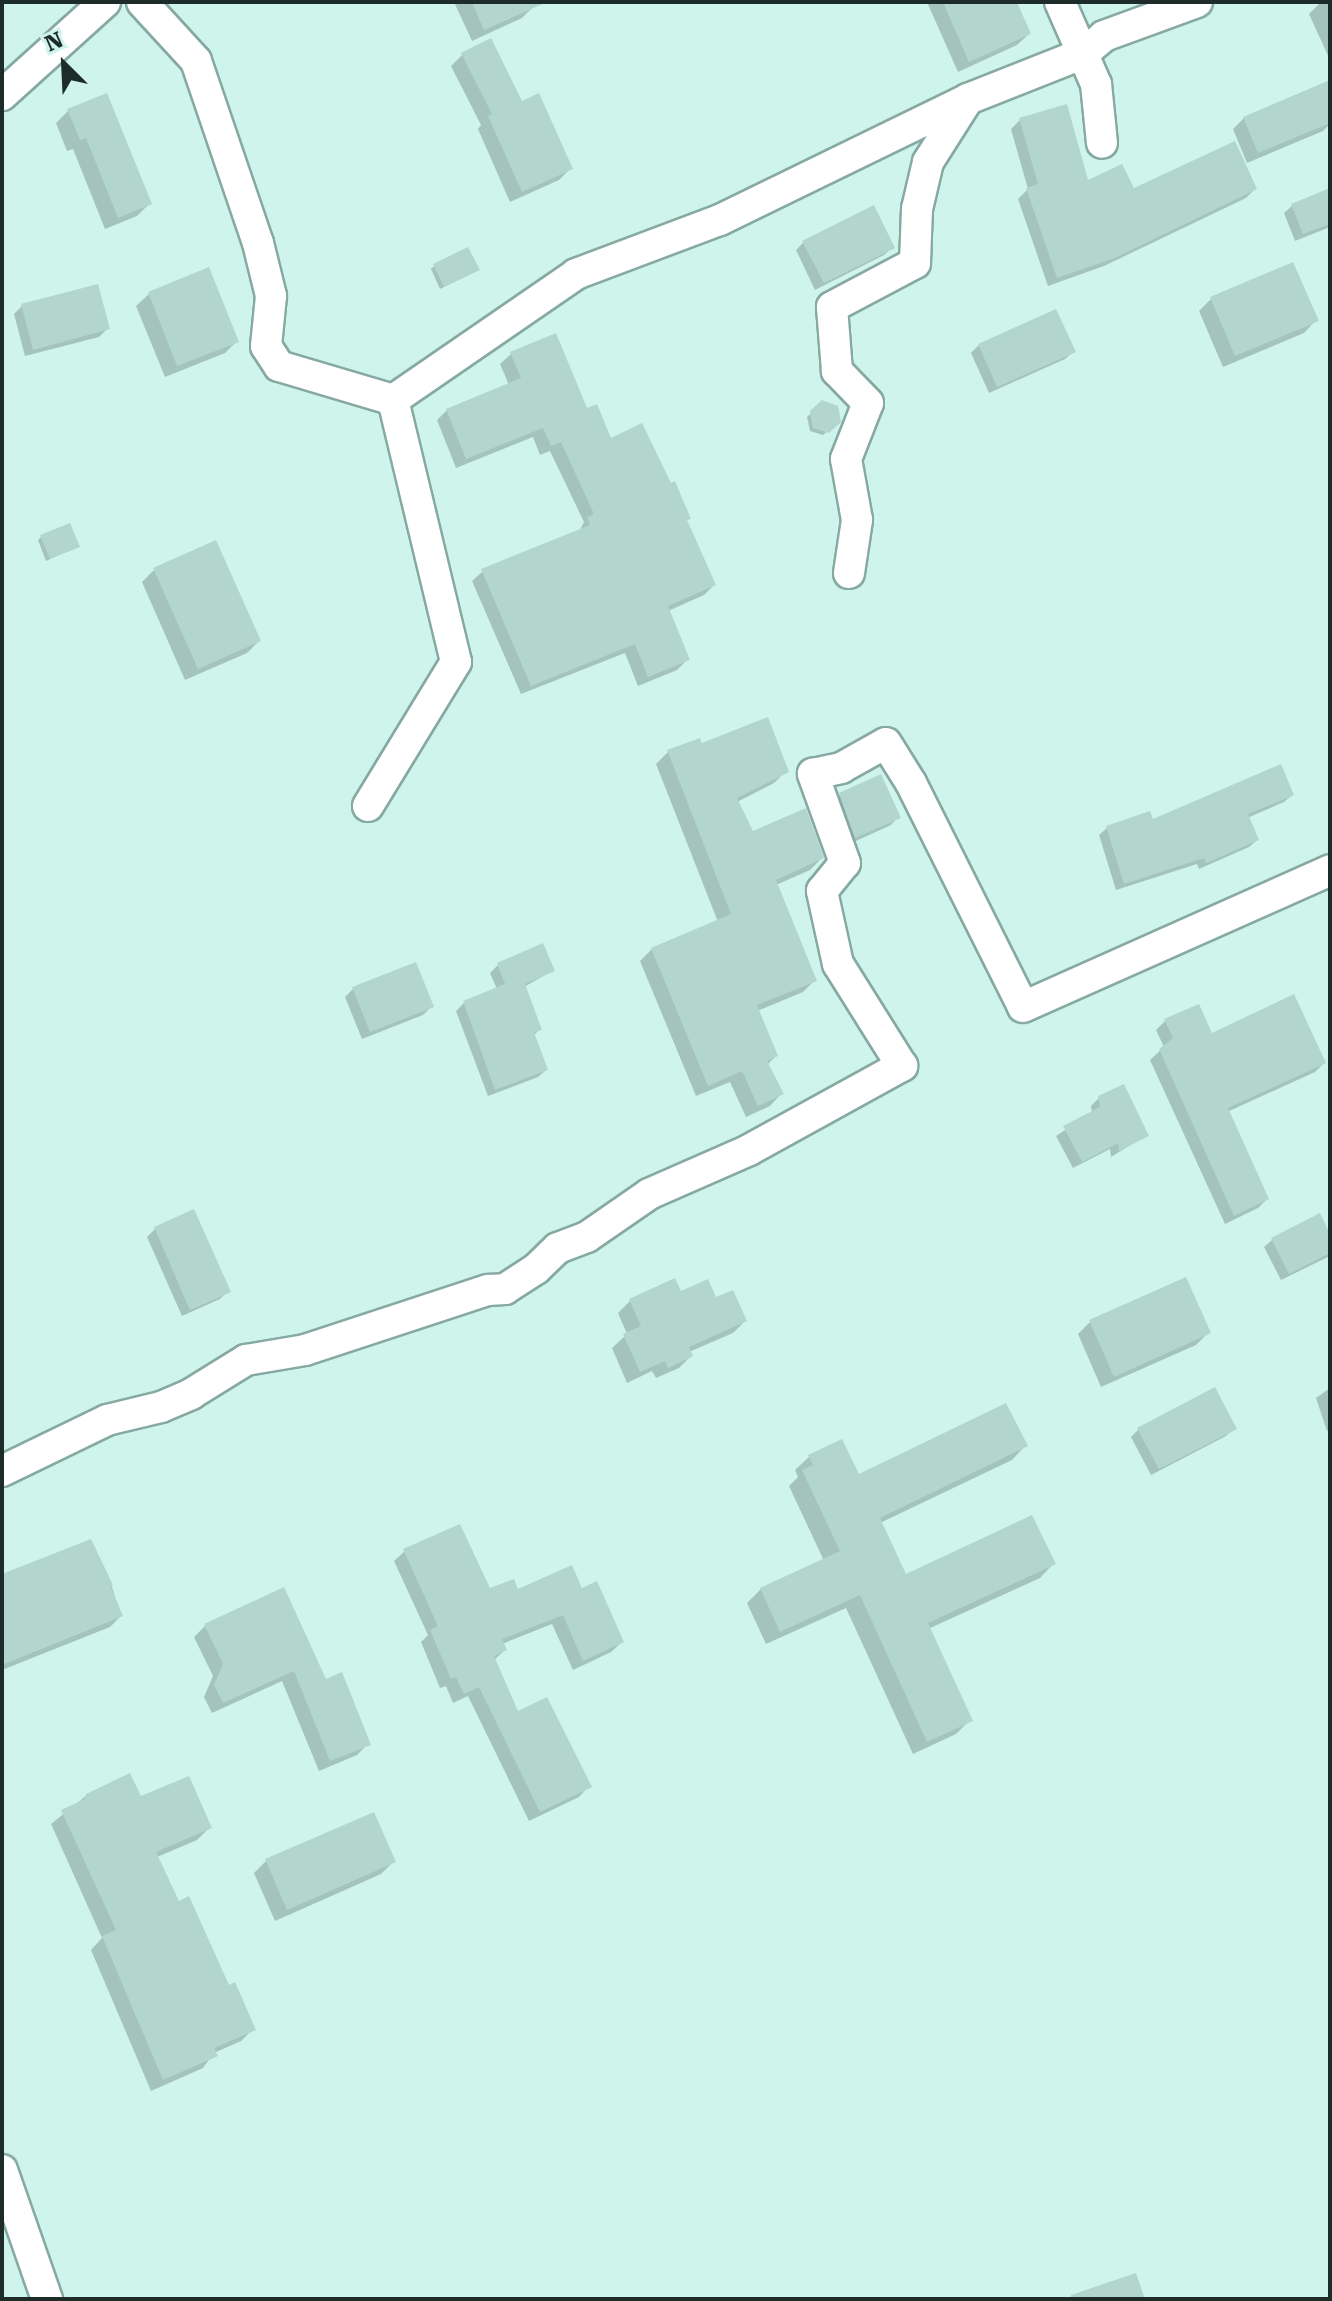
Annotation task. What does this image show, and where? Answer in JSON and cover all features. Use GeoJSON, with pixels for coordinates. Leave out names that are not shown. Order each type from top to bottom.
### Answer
{"type":"FeatureCollection","features":[{"type":"Feature","properties":{"kind":"street"},"geometry":{"type":"LineString","coordinates":[[2,95],[105,2]]}},
{"type":"Feature","properties":{"kind":"street"},"geometry":{"type":"LineString","coordinates":[[142,2],[196,61],[258,243],[268,283],[271,296],[266,346],[279,366],[393,400]]}},
{"type":"Feature","properties":{"kind":"street"},"geometry":{"type":"LineString","coordinates":[[1060,2],[1096,84],[1102,143]]}},
{"type":"Feature","properties":{"kind":"street"},"geometry":{"type":"LineString","coordinates":[[393,400],[576,274],[720,220],[968,99],[1084,53],[1104,36],[1197,2]]}},
{"type":"Feature","properties":{"kind":"street"},"geometry":{"type":"LineString","coordinates":[[849,573],[857,520],[846,459],[868,403],[837,371],[832,307],[915,263],[917,209],[928,162],[968,99]]}},
{"type":"Feature","properties":{"kind":"street"},"geometry":{"type":"LineString","coordinates":[[368,806],[456,662],[393,400]]}},
{"type":"Feature","properties":{"kind":"street"},"geometry":{"type":"LineString","coordinates":[[2,1471],[107,1420],[136,1415],[181,1398],[246,1360],[305,1350],[488,1290],[505,1289],[536,1269],[558,1248],[587,1237],[649,1194],[749,1150],[902,1066],[838,964],[822,891],[845,863],[813,774],[841,768],[886,743],[911,783],[1023,1007],[1330,870]]}},
{"type":"Feature","properties":{"kind":"street"},"geometry":{"type":"LineString","coordinates":[[2,2170],[47,2299]]}},
{"type":"Feature","properties":{"kind":"building"},"geometry":{"type":"Polygon","coordinates":[[[472,2],[547,2],[484,30],[472,2]]]}},
{"type":"Feature","properties":{"kind":"building"},"geometry":{"type":"Polygon","coordinates":[[[943,2],[1017,2],[1031,34],[969,62],[943,2]]]}},
{"type":"Feature","properties":{"kind":"building"},"geometry":{"type":"Polygon","coordinates":[[[491,38],[522,101],[539,93],[573,169],[522,192],[488,116],[492,114],[461,53],[491,38]]]}},
{"type":"Feature","properties":{"kind":"building"},"geometry":{"type":"Polygon","coordinates":[[[1330,80],[1330,123],[1258,153],[1243,117],[1330,80]]]}},
{"type":"Feature","properties":{"kind":"building"},"geometry":{"type":"Polygon","coordinates":[[[107,93],[152,204],[118,218],[86,138],[80,140],[67,109],[107,93]]]}},
{"type":"Feature","properties":{"kind":"building"},"geometry":{"type":"Polygon","coordinates":[[[1067,104],[1088,180],[1122,164],[1134,188],[1235,141],[1257,189],[1115,258],[1057,278],[1026,188],[1038,184],[1019,118],[1067,104]]]}},
{"type":"Feature","properties":{"kind":"building"},"geometry":{"type":"Polygon","coordinates":[[[1330,188],[1330,224],[1303,234],[1291,204],[1330,188]]]}},
{"type":"Feature","properties":{"kind":"building"},"geometry":{"type":"Polygon","coordinates":[[[874,205],[895,248],[824,283],[802,241],[874,205]]]}},
{"type":"Feature","properties":{"kind":"building"},"geometry":{"type":"Polygon","coordinates":[[[468,247],[480,270],[444,287],[433,264],[468,247]]]}},
{"type":"Feature","properties":{"kind":"building"},"geometry":{"type":"Polygon","coordinates":[[[1293,262],[1319,321],[1235,356],[1210,297],[1293,262]]]}},
{"type":"Feature","properties":{"kind":"building"},"geometry":{"type":"Polygon","coordinates":[[[209,267],[239,342],[177,366],[148,292],[209,267]]]}},
{"type":"Feature","properties":{"kind":"building"},"geometry":{"type":"Polygon","coordinates":[[[98,284],[110,329],[33,350],[21,304],[98,284]]]}},
{"type":"Feature","properties":{"kind":"building"},"geometry":{"type":"Polygon","coordinates":[[[1056,309],[1076,352],[997,387],[978,344],[1056,309]]]}},
{"type":"Feature","properties":{"kind":"building"},"geometry":{"type":"Polygon","coordinates":[[[556,333],[587,408],[597,404],[611,438],[642,423],[671,483],[675,481],[691,519],[687,520],[716,585],[668,606],[690,660],[648,677],[635,644],[531,686],[481,569],[590,525],[587,517],[594,514],[561,442],[551,446],[543,428],[466,459],[446,409],[521,378],[510,352],[556,333]]]}},
{"type":"Feature","properties":{"kind":"building"},"geometry":{"type":"Polygon","coordinates":[[[822,400],[838,406],[841,422],[829,433],[813,428],[810,411],[822,400]]]}},
{"type":"Feature","properties":{"kind":"building"},"geometry":{"type":"Polygon","coordinates":[[[70,523],[80,547],[50,559],[40,535],[70,523]]]}},
{"type":"Feature","properties":{"kind":"building"},"geometry":{"type":"Polygon","coordinates":[[[216,540],[261,641],[198,669],[153,568],[216,540]]]}},
{"type":"Feature","properties":{"kind":"building"},"geometry":{"type":"Polygon","coordinates":[[[768,717],[789,772],[737,798],[753,831],[806,808],[824,858],[776,880],[817,981],[757,1005],[778,1056],[767,1061],[784,1094],[758,1106],[742,1071],[708,1086],[651,948],[731,914],[667,750],[700,738],[702,743],[768,717]]]}},
{"type":"Feature","properties":{"kind":"building"},"geometry":{"type":"Polygon","coordinates":[[[1281,764],[1294,795],[1248,814],[1259,840],[1206,863],[1204,858],[1124,884],[1106,826],[1150,811],[1153,819],[1281,764]]]}},
{"type":"Feature","properties":{"kind":"building"},"geometry":{"type":"Polygon","coordinates":[[[881,774],[901,818],[855,838],[839,793],[881,774]]]}},
{"type":"Feature","properties":{"kind":"building"},"geometry":{"type":"Polygon","coordinates":[[[543,943],[555,971],[525,984],[542,1030],[534,1032],[548,1070],[495,1090],[463,1001],[505,984],[497,963],[543,943]]]}},
{"type":"Feature","properties":{"kind":"building"},"geometry":{"type":"Polygon","coordinates":[[[416,962],[434,1007],[370,1032],[352,987],[416,962]]]}},
{"type":"Feature","properties":{"kind":"building"},"geometry":{"type":"Polygon","coordinates":[[[1294,994],[1326,1063],[1228,1108],[1269,1199],[1234,1216],[1159,1049],[1173,1038],[1164,1019],[1199,1004],[1212,1033],[1294,994]]]}},
{"type":"Feature","properties":{"kind":"building"},"geometry":{"type":"Polygon","coordinates":[[[1124,1084],[1149,1136],[1119,1151],[1118,1143],[1082,1162],[1063,1126],[1100,1107],[1098,1096],[1124,1084]]]}},
{"type":"Feature","properties":{"kind":"building"},"geometry":{"type":"Polygon","coordinates":[[[194,1209],[231,1292],[190,1310],[154,1227],[194,1209]]]}},
{"type":"Feature","properties":{"kind":"building"},"geometry":{"type":"Polygon","coordinates":[[[1320,1213],[1330,1234],[1330,1253],[1289,1274],[1271,1238],[1320,1213]]]}},
{"type":"Feature","properties":{"kind":"building"},"geometry":{"type":"Polygon","coordinates":[[[1186,1277],[1211,1333],[1114,1377],[1089,1320],[1186,1277]]]}},
{"type":"Feature","properties":{"kind":"building"},"geometry":{"type":"Polygon","coordinates":[[[675,1278],[681,1291],[708,1279],[716,1297],[733,1290],[747,1321],[689,1347],[693,1356],[668,1368],[665,1361],[640,1372],[623,1334],[641,1326],[629,1299],[675,1278]]]}},
{"type":"Feature","properties":{"kind":"building"},"geometry":{"type":"Polygon","coordinates":[[[1215,1387],[1237,1429],[1159,1469],[1137,1428],[1215,1387]]]}},
{"type":"Feature","properties":{"kind":"building"},"geometry":{"type":"Polygon","coordinates":[[[1006,1403],[1028,1446],[880,1518],[906,1574],[1032,1515],[1056,1564],[928,1623],[973,1721],[927,1742],[860,1595],[780,1632],[760,1588],[840,1551],[802,1470],[813,1465],[808,1455],[842,1439],[859,1474],[1006,1403]]]}},
{"type":"Feature","properties":{"kind":"building"},"geometry":{"type":"Polygon","coordinates":[[[460,1524],[490,1588],[514,1579],[518,1589],[572,1565],[582,1588],[597,1581],[624,1642],[583,1661],[563,1615],[502,1639],[507,1650],[494,1656],[518,1711],[547,1697],[592,1787],[540,1812],[479,1687],[464,1694],[456,1677],[451,1679],[430,1630],[438,1626],[403,1549],[460,1524]]]}},
{"type":"Feature","properties":{"kind":"building"},"geometry":{"type":"Polygon","coordinates":[[[91,1539],[113,1585],[110,1585],[123,1616],[2,1665],[2,1574],[91,1539]]]}},
{"type":"Feature","properties":{"kind":"building"},"geometry":{"type":"Polygon","coordinates":[[[284,1587],[326,1679],[342,1672],[371,1745],[330,1761],[294,1671],[223,1703],[214,1685],[223,1664],[204,1624],[284,1587]]]}},
{"type":"Feature","properties":{"kind":"building"},"geometry":{"type":"Polygon","coordinates":[[[130,1773],[141,1796],[189,1776],[212,1828],[156,1852],[179,1901],[189,1896],[229,1985],[235,1982],[256,2030],[214,2048],[218,2056],[163,2080],[102,1936],[116,1930],[61,1810],[130,1773]]]}},
{"type":"Feature","properties":{"kind":"building"},"geometry":{"type":"Polygon","coordinates":[[[374,1812],[396,1862],[287,1910],[265,1859],[374,1812]]]}},
{"type":"Feature","properties":{"kind":"building"},"geometry":{"type":"Polygon","coordinates":[[[1136,2273],[1145,2299],[1071,2299],[1071,2295],[1136,2273]]]}}]}
